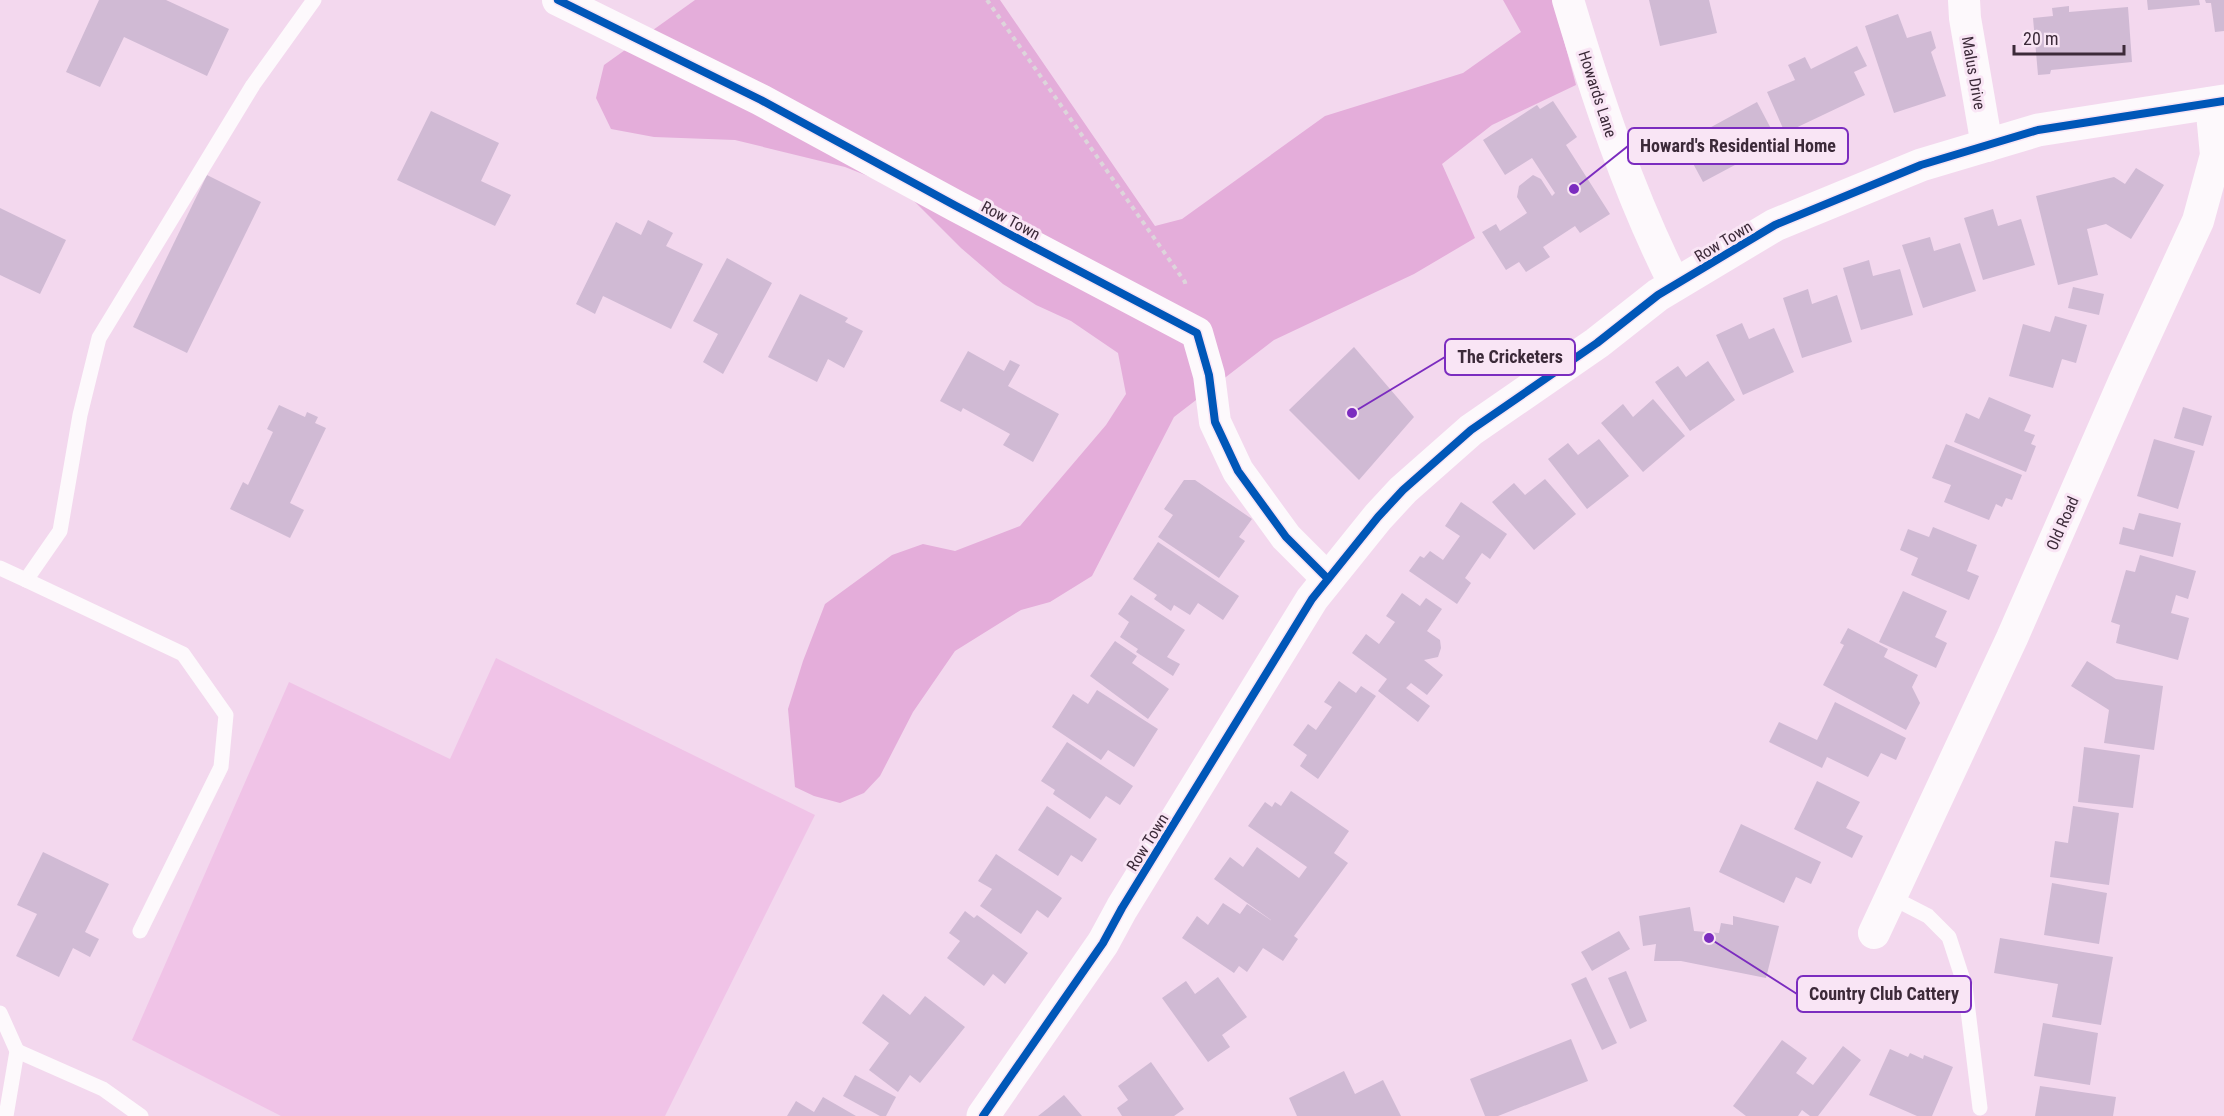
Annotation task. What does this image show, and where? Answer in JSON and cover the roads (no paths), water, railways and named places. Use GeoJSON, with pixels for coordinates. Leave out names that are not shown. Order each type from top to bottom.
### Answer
{"type":"FeatureCollection","features":[{"type":"Feature","properties":{"kind":"street","name":"Row Town"},"geometry":{"type":"LineString","coordinates":[[558,0],[761,100],[966,212],[1197,333],[1209,375],[1215,422],[1238,471],[1286,537],[1328,579]]}},
{"type":"Feature","properties":{"kind":"street","name":"Howards Lane"},"geometry":{"type":"LineString","coordinates":[[1568,0],[1610,134],[1654,245],[1675,285]]}},
{"type":"Feature","properties":{"kind":"street","name":"Malus Drive"},"geometry":{"type":"LineString","coordinates":[[1964,0],[1965,18],[1987,146]]}},
{"type":"Feature","properties":{"kind":"street","name":"Row Town"},"geometry":{"type":"LineString","coordinates":[[983,1116],[1103,943],[1122,908],[1312,599],[1378,517],[1403,490],[1470,430],[1597,343],[1658,295],[1775,225],[1921,165],[2038,130],[2218,102]]}},
{"type":"Feature","properties":{"kind":"street","name":"Old Road"},"geometry":{"type":"LineString","coordinates":[[1874,933],[2012,638],[2126,377],[2198,221],[2216,154],[2218,102]]}},
{"type":"Feature","properties":{"kind":"lane"},"geometry":{"type":"LineString","coordinates":[[26,580],[60,531],[80,414],[99,338],[253,85],[315,0]]}},
{"type":"Feature","properties":{"kind":"lane"},"geometry":{"type":"LineString","coordinates":[[0,568],[183,654],[226,715],[221,767],[140,931]]}},
{"type":"Feature","properties":{"kind":"lane"},"geometry":{"type":"LineString","coordinates":[[1891,897],[1928,916],[1950,937],[1965,986],[1980,1108]]}},
{"type":"Feature","properties":{"kind":"lane"},"geometry":{"type":"LineString","coordinates":[[0,1013],[17,1051],[6,1116]]}},
{"type":"Feature","properties":{"kind":"lane"},"geometry":{"type":"LineString","coordinates":[[17,1051],[103,1089],[141,1116]]}},
{"type":"Feature","properties":{"kind":"place","name":"Howard's Residential Home"},"geometry":{"type":"Point","coordinates":[1574,189]}},
{"type":"Feature","properties":{"kind":"place","name":"The Cricketers"},"geometry":{"type":"Point","coordinates":[1352,413]}},
{"type":"Feature","properties":{"kind":"place","name":"Country Club Cattery"},"geometry":{"type":"Point","coordinates":[1709,938]}}]}
